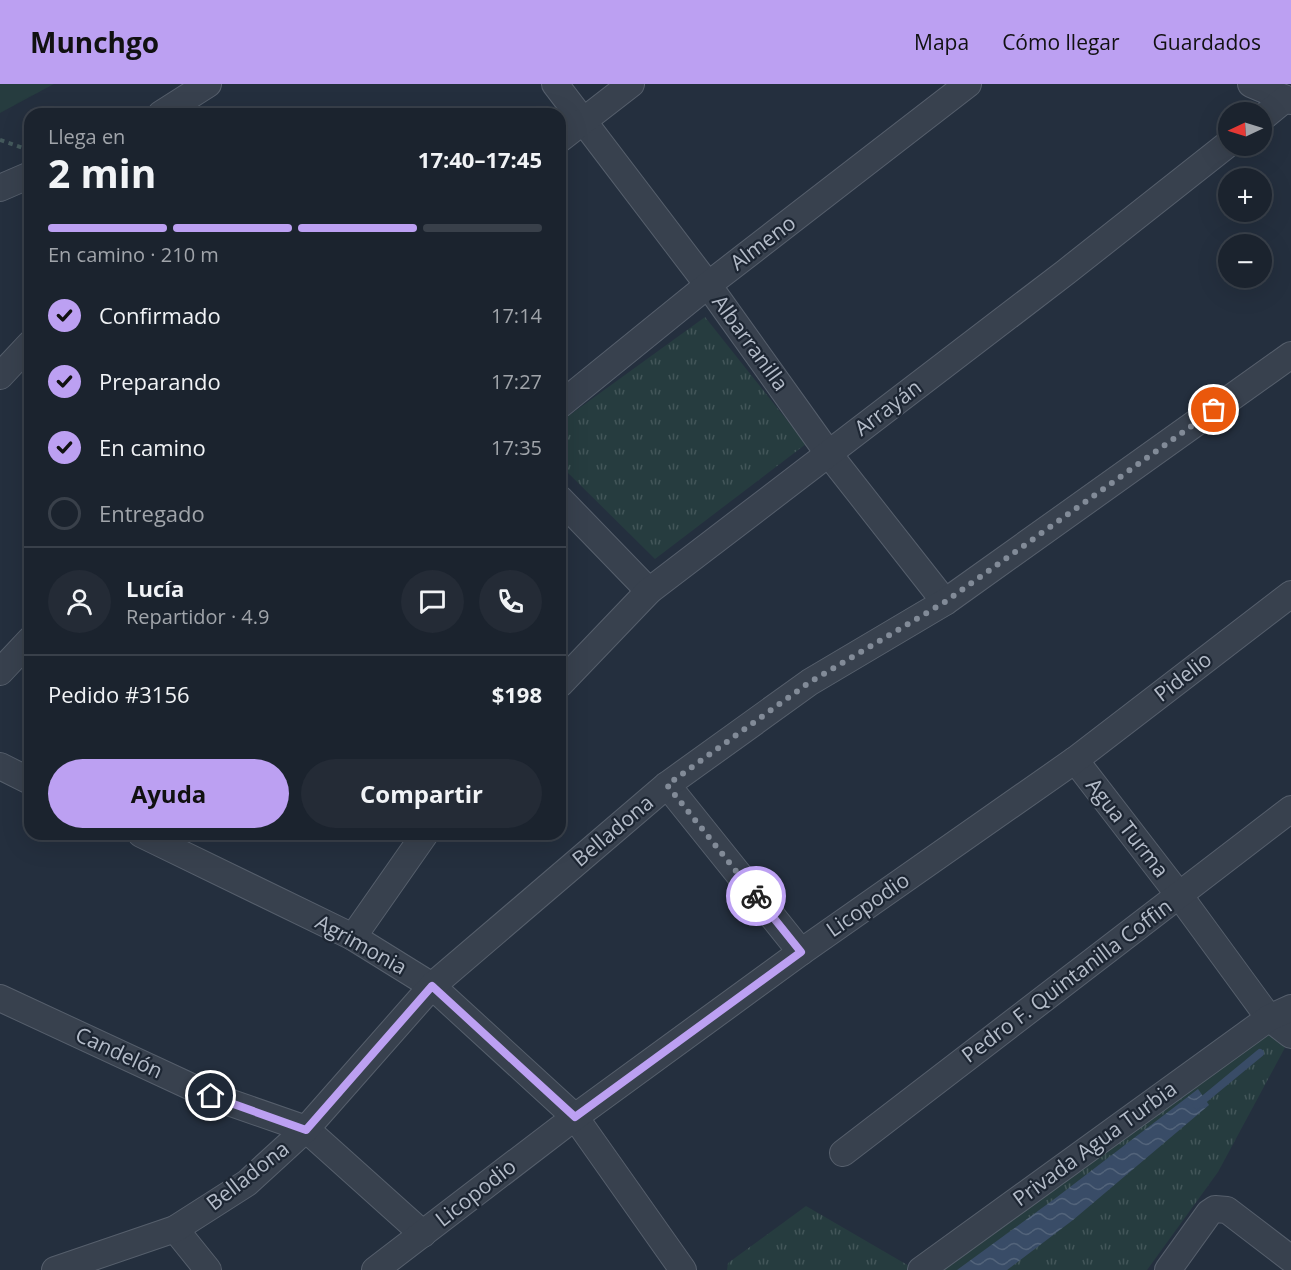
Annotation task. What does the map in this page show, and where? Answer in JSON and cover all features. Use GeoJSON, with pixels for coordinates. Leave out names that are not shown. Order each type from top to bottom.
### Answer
{"type":"FeatureCollection","features":[{"type":"Feature","properties":{"kind":"street"},"geometry":{"type":"LineString","coordinates":[[170,108],[208,84]]}},
{"type":"Feature","properties":{"kind":"street","name":"Albarranilla"},"geometry":{"type":"LineString","coordinates":[[555,84],[708,285],[828,453],[945,602]]}},
{"type":"Feature","properties":{"kind":"street"},"geometry":{"type":"LineString","coordinates":[[566,134],[631,84]]}},
{"type":"Feature","properties":{"kind":"street","name":"Almeno"},"geometry":{"type":"LineString","coordinates":[[566,400],[708,285],[968,84]]}},
{"type":"Feature","properties":{"kind":"street"},"geometry":{"type":"LineString","coordinates":[[1251,84],[1288,100]]}},
{"type":"Feature","properties":{"kind":"street"},"geometry":{"type":"LineString","coordinates":[[1272,111],[1288,100]]}},
{"type":"Feature","properties":{"kind":"street","name":"Arrayán"},"geometry":{"type":"LineString","coordinates":[[566,678],[649,591],[1066,272],[1218,152]]}},
{"type":"Feature","properties":{"kind":"street"},"geometry":{"type":"LineString","coordinates":[[0,188],[24,178]]}},
{"type":"Feature","properties":{"kind":"street"},"geometry":{"type":"LineString","coordinates":[[0,376],[24,350]]}},
{"type":"Feature","properties":{"kind":"street","name":"Belladona"},"geometry":{"type":"LineString","coordinates":[[54,1270],[175,1229],[247,1183],[306,1130],[432,986],[667,785],[810,682],[945,602],[1291,356]]}},
{"type":"Feature","properties":{"kind":"street"},"geometry":{"type":"LineString","coordinates":[[566,505],[649,591]]}},
{"type":"Feature","properties":{"kind":"street","name":"Pidelio"},"geometry":{"type":"LineString","coordinates":[[1075,760],[1291,594]]}},
{"type":"Feature","properties":{"kind":"street"},"geometry":{"type":"LineString","coordinates":[[0,672],[24,646]]}},
{"type":"Feature","properties":{"kind":"street","name":"Agua Turma"},"geometry":{"type":"LineString","coordinates":[[1075,760],[1179,895],[1280,1013],[1291,1035]]}},
{"type":"Feature","properties":{"kind":"street","name":"Licopodio"},"geometry":{"type":"LineString","coordinates":[[375,1270],[575,1117],[801,952],[1075,760]]}},
{"type":"Feature","properties":{"kind":"street"},"geometry":{"type":"LineString","coordinates":[[0,766],[24,778]]}},
{"type":"Feature","properties":{"kind":"street"},"geometry":{"type":"LineString","coordinates":[[667,785],[801,952]]}},
{"type":"Feature","properties":{"kind":"street","name":"Pedro F. Quintanilla Coffin"},"geometry":{"type":"LineString","coordinates":[[843,1153],[1291,809]]}},
{"type":"Feature","properties":{"kind":"street","name":"Agrimonia"},"geometry":{"type":"LineString","coordinates":[[153,840],[353,937],[432,986],[575,1117],[683,1270]]}},
{"type":"Feature","properties":{"kind":"street"},"geometry":{"type":"LineString","coordinates":[[353,937],[421,840]]}},
{"type":"Feature","properties":{"kind":"street","name":"Candelón"},"geometry":{"type":"LineString","coordinates":[[0,998],[211,1096],[306,1130]]}},
{"type":"Feature","properties":{"kind":"street","name":"Privada Agua Turbia"},"geometry":{"type":"LineString","coordinates":[[921,1270],[1280,1013]]}},
{"type":"Feature","properties":{"kind":"street"},"geometry":{"type":"LineString","coordinates":[[306,1130],[423,1234]]}},
{"type":"Feature","properties":{"kind":"street"},"geometry":{"type":"LineString","coordinates":[[1168,1270],[1209,1213],[1215,1209],[1227,1210],[1291,1259]]}},
{"type":"Feature","properties":{"kind":"street"},"geometry":{"type":"LineString","coordinates":[[175,1229],[208,1270]]}},
{"type":"Feature","properties":{"kind":"path"},"geometry":{"type":"LineString","coordinates":[[0,140],[24,149]]}},
{"type":"Feature","properties":{"kind":"green space"},"geometry":{"type":"Polygon","coordinates":[[[0,84],[54,84],[0,113],[0,84]]]}},
{"type":"Feature","properties":{"kind":"green space"},"geometry":{"type":"Polygon","coordinates":[[[705,317],[806,444],[655,559],[566,471],[566,418],[705,317]]]}},
{"type":"Feature","properties":{"kind":"green space"},"geometry":{"type":"Polygon","coordinates":[[[1269,1018],[1288,1042],[1218,1172],[1147,1270],[921,1270],[1269,1018]]]}},
{"type":"Feature","properties":{"kind":"green space"},"geometry":{"type":"Polygon","coordinates":[[[806,1206],[916,1270],[727,1270],[728,1263],[806,1206]]]}},
{"type":"Feature","properties":{"kind":"water"},"geometry":{"type":"Polygon","coordinates":[[[1198,1089],[1209,1105],[1073,1220],[1007,1270],[957,1270],[1057,1197],[1198,1089]]]}},
{"type":"Feature","properties":{"kind":"waterway"},"geometry":{"type":"LineString","coordinates":[[1197,1105],[1260,1053]]}},
{"type":"Feature","properties":{"kind":"way so far"},"geometry":{"type":"LineString","coordinates":[[756,896],[667,785],[810,682],[945,602],[1214,410]]}},
{"type":"Feature","properties":{"kind":"route"},"geometry":{"type":"LineString","coordinates":[[211,1096],[306,1130],[432,986],[575,1117],[801,952],[756,896]]}}]}
